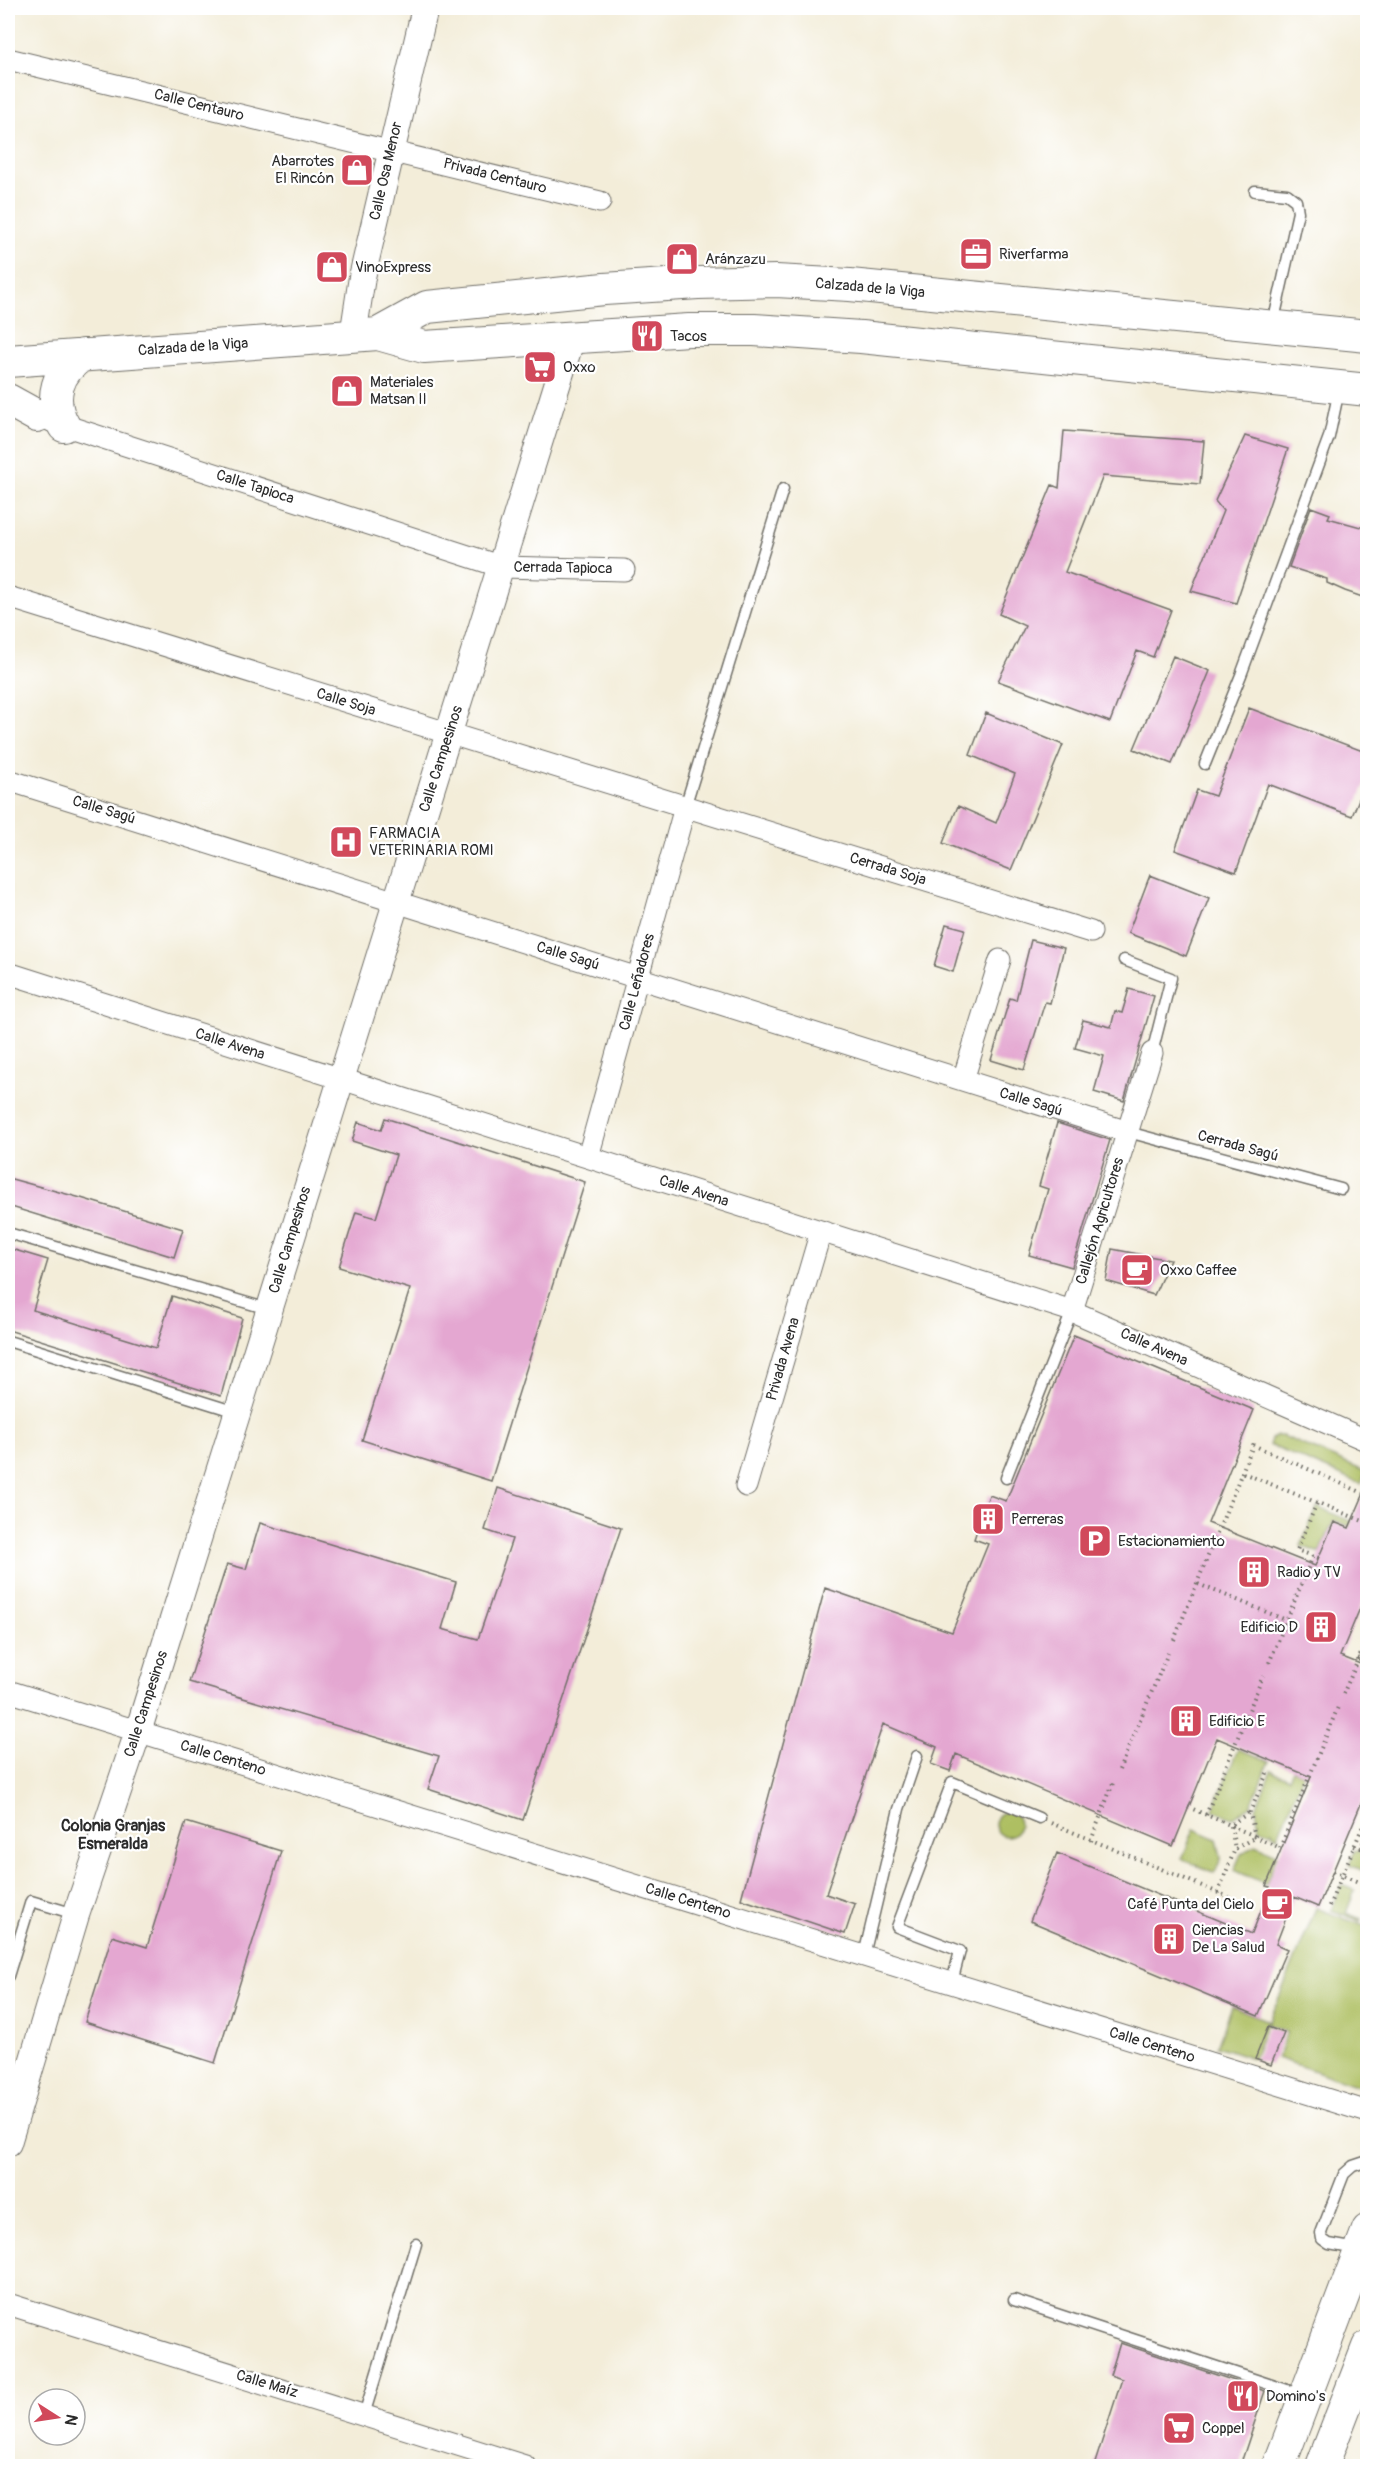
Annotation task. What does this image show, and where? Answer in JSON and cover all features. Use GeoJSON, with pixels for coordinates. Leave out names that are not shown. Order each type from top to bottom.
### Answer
{"type":"FeatureCollection","features":[{"type":"Feature","properties":{"kind":"main road","name":"Calzada de la Viga"},"geometry":{"type":"LineString","coordinates":[[366,335],[427,307],[604,289],[776,281],[850,285],[1368,336]]}},
{"type":"Feature","properties":{"kind":"main road","name":"Calzada de la Viga"},"geometry":{"type":"LineString","coordinates":[[8,361],[366,335],[424,347],[689,330],[743,330],[861,337],[1354,389]]}},
{"type":"Feature","properties":{"kind":"main road"},"geometry":{"type":"LineString","coordinates":[[8,400],[36,417],[56,410],[56,391],[65,369],[83,355]]}},
{"type":"Feature","properties":{"kind":"main road"},"geometry":{"type":"LineString","coordinates":[[1279,2466],[1364,2240]]}},
{"type":"Feature","properties":{"kind":"main road"},"geometry":{"type":"LineString","coordinates":[[1322,2466],[1358,2403],[1368,2347]]}},
{"type":"Feature","properties":{"kind":"street","name":"Calle Osa Menor"},"geometry":{"type":"LineString","coordinates":[[366,335],[362,277],[425,8]]}},
{"type":"Feature","properties":{"kind":"street","name":"Calle Centauro"},"geometry":{"type":"LineString","coordinates":[[8,59],[390,151]]}},
{"type":"Feature","properties":{"kind":"street","name":"Privada Centauro"},"geometry":{"type":"LineString","coordinates":[[390,151],[600,202]]}},
{"type":"Feature","properties":{"kind":"street","name":"Calle Campesinos"},"geometry":{"type":"LineString","coordinates":[[8,2143],[76,1915],[138,1732],[572,338]]}},
{"type":"Feature","properties":{"kind":"street","name":"Calle Tapioca"},"geometry":{"type":"LineString","coordinates":[[36,417],[502,567]]}},
{"type":"Feature","properties":{"kind":"street","name":"Cerrada Tapioca"},"geometry":{"type":"LineString","coordinates":[[502,567],[624,570]]}},
{"type":"Feature","properties":{"kind":"street","name":"Calle Soja"},"geometry":{"type":"LineString","coordinates":[[8,597],[685,807]]}},
{"type":"Feature","properties":{"kind":"street","name":"Calle Sagú"},"geometry":{"type":"LineString","coordinates":[[8,780],[1128,1132]]}},
{"type":"Feature","properties":{"kind":"street","name":"Cerrada Soja"},"geometry":{"type":"LineString","coordinates":[[685,807],[1091,932]]}},
{"type":"Feature","properties":{"kind":"street","name":"Calle Leñadores"},"geometry":{"type":"LineString","coordinates":[[588,1158],[685,807]]}},
{"type":"Feature","properties":{"kind":"street"},"geometry":{"type":"LineString","coordinates":[[963,1080],[1000,960]]}},
{"type":"Feature","properties":{"kind":"street","name":"Calle Avena"},"geometry":{"type":"LineString","coordinates":[[8,974],[1072,1311],[1368,1441]]}},
{"type":"Feature","properties":{"kind":"street","name":"Callejón Agricultores"},"geometry":{"type":"LineString","coordinates":[[1072,1311],[1152,1053]]}},
{"type":"Feature","properties":{"kind":"street","name":"Privada Avena"},"geometry":{"type":"LineString","coordinates":[[746,1486],[820,1231]]}},
{"type":"Feature","properties":{"kind":"street","name":"Calle Centeno"},"geometry":{"type":"LineString","coordinates":[[8,1691],[1368,2112]]}},
{"type":"Feature","properties":{"kind":"street","name":"Calle Maíz"},"geometry":{"type":"LineString","coordinates":[[8,2304],[525,2466]]}},
{"type":"Feature","properties":{"kind":"lane"},"geometry":{"type":"LineString","coordinates":[[1255,190],[1287,195],[1296,201],[1298,212],[1272,327]]}},
{"type":"Feature","properties":{"kind":"lane"},"geometry":{"type":"LineString","coordinates":[[1204,764],[1241,675],[1329,436],[1354,389]]}},
{"type":"Feature","properties":{"kind":"lane"},"geometry":{"type":"LineString","coordinates":[[685,807],[783,489]]}},
{"type":"Feature","properties":{"kind":"lane"},"geometry":{"type":"LineString","coordinates":[[1124,960],[1171,978],[1152,1053]]}},
{"type":"Feature","properties":{"kind":"lane","name":"Cerrada Sagú"},"geometry":{"type":"LineString","coordinates":[[1128,1132],[1341,1189]]}},
{"type":"Feature","properties":{"kind":"lane"},"geometry":{"type":"LineString","coordinates":[[8,1233],[268,1309]]}},
{"type":"Feature","properties":{"kind":"lane"},"geometry":{"type":"LineString","coordinates":[[1006,1478],[1072,1311]]}},
{"type":"Feature","properties":{"kind":"lane"},"geometry":{"type":"LineString","coordinates":[[8,1341],[236,1412]]}},
{"type":"Feature","properties":{"kind":"lane"},"geometry":{"type":"LineString","coordinates":[[864,1955],[899,1809],[917,1756]]}},
{"type":"Feature","properties":{"kind":"lane"},"geometry":{"type":"LineString","coordinates":[[952,1982],[960,1951],[897,1928],[952,1782],[1039,1818]]}},
{"type":"Feature","properties":{"kind":"lane"},"geometry":{"type":"LineString","coordinates":[[8,1976],[31,1901],[76,1915]]}},
{"type":"Feature","properties":{"kind":"lane"},"geometry":{"type":"LineString","coordinates":[[1364,2240],[1329,2244],[1322,2239],[1322,2233],[1344,2174],[1353,2166],[1368,2161]]}},
{"type":"Feature","properties":{"kind":"lane"},"geometry":{"type":"LineString","coordinates":[[364,2415],[416,2244]]}},
{"type":"Feature","properties":{"kind":"lane"},"geometry":{"type":"LineString","coordinates":[[1014,2300],[1305,2397]]}},
{"type":"Feature","properties":{"kind":"path"},"geometry":{"type":"LineString","coordinates":[[1174,1640],[1253,1445],[1363,1492]]}},
{"type":"Feature","properties":{"kind":"path"},"geometry":{"type":"LineString","coordinates":[[1243,1473],[1368,1523]]}},
{"type":"Feature","properties":{"kind":"path"},"geometry":{"type":"LineString","coordinates":[[1317,1503],[1297,1550],[1319,1558]]}},
{"type":"Feature","properties":{"kind":"path"},"geometry":{"type":"LineString","coordinates":[[1269,1663],[1313,1556]]}},
{"type":"Feature","properties":{"kind":"path"},"geometry":{"type":"LineString","coordinates":[[1198,1584],[1286,1620]]}},
{"type":"Feature","properties":{"kind":"path"},"geometry":{"type":"LineString","coordinates":[[1343,1694],[1358,1658],[1366,1648],[1368,1638]]}},
{"type":"Feature","properties":{"kind":"path"},"geometry":{"type":"LineString","coordinates":[[1119,1770],[1168,1653]]}},
{"type":"Feature","properties":{"kind":"path"},"geometry":{"type":"LineString","coordinates":[[1358,1658],[1368,1662]]}},
{"type":"Feature","properties":{"kind":"path"},"geometry":{"type":"LineString","coordinates":[[1206,1815],[1263,1676]]}},
{"type":"Feature","properties":{"kind":"path"},"geometry":{"type":"LineString","coordinates":[[1188,1807],[1281,1848],[1338,1707]]}},
{"type":"Feature","properties":{"kind":"path"},"geometry":{"type":"LineString","coordinates":[[1255,1837],[1251,1812],[1267,1773]]}},
{"type":"Feature","properties":{"kind":"path"},"geometry":{"type":"LineString","coordinates":[[1091,1841],[1113,1783]]}},
{"type":"Feature","properties":{"kind":"path"},"geometry":{"type":"LineString","coordinates":[[1230,1826],[1251,1812]]}},
{"type":"Feature","properties":{"kind":"path"},"geometry":{"type":"LineString","coordinates":[[1329,1906],[1368,1815]]}},
{"type":"Feature","properties":{"kind":"path"},"geometry":{"type":"LineString","coordinates":[[1039,1818],[1250,1906]]}},
{"type":"Feature","properties":{"kind":"path"},"geometry":{"type":"LineString","coordinates":[[1218,1893],[1235,1849],[1230,1826]]}},
{"type":"Feature","properties":{"kind":"path"},"geometry":{"type":"LineString","coordinates":[[1354,1846],[1361,1848],[1368,1831]]}},
{"type":"Feature","properties":{"kind":"path"},"geometry":{"type":"LineString","coordinates":[[1235,1849],[1255,1837]]}},
{"type":"Feature","properties":{"kind":"path"},"geometry":{"type":"LineString","coordinates":[[1333,1871],[1368,1886]]}},
{"type":"Feature","properties":{"kind":"green space"},"geometry":{"type":"Polygon","coordinates":[[[1283,1436],[1366,1472],[1361,1484],[1269,1445],[1271,1439],[1283,1436]]]}},
{"type":"Feature","properties":{"kind":"green space"},"geometry":{"type":"Polygon","coordinates":[[[1317,1507],[1367,1528],[1367,1534],[1334,1520],[1320,1553],[1301,1546],[1317,1507]]]}},
{"type":"Feature","properties":{"kind":"green space"},"geometry":{"type":"Polygon","coordinates":[[[1238,1749],[1269,1761],[1251,1806],[1232,1818],[1213,1810],[1238,1749]]]}},
{"type":"Feature","properties":{"kind":"green space"},"geometry":{"type":"Polygon","coordinates":[[[1306,1768],[1278,1836],[1272,1834],[1271,1830],[1270,1832],[1259,1828],[1256,1808],[1271,1770],[1289,1778],[1293,1770],[1302,1773],[1306,1768]]]}},
{"type":"Feature","properties":{"kind":"green space"},"geometry":{"type":"Polygon","coordinates":[[[1007,1812],[1016,1815],[1019,1824],[1016,1833],[1007,1836],[998,1833],[995,1824],[998,1815],[1007,1812]]]}},
{"type":"Feature","properties":{"kind":"green space"},"geometry":{"type":"Polygon","coordinates":[[[1194,1829],[1217,1839],[1221,1858],[1215,1873],[1182,1859],[1194,1829]]]}},
{"type":"Feature","properties":{"kind":"green space"},"geometry":{"type":"Polygon","coordinates":[[[1367,1837],[1367,1872],[1349,1865],[1355,1850],[1361,1852],[1367,1837]]]}},
{"type":"Feature","properties":{"kind":"green space"},"geometry":{"type":"Polygon","coordinates":[[[1255,1845],[1277,1854],[1266,1884],[1234,1870],[1241,1854],[1255,1845]]]}},
{"type":"Feature","properties":{"kind":"green space"},"geometry":{"type":"Polygon","coordinates":[[[1342,1885],[1355,1890],[1346,1913],[1361,1919],[1360,1921],[1331,1910],[1342,1885]]]}},
{"type":"Feature","properties":{"kind":"green space"},"geometry":{"type":"Polygon","coordinates":[[[1316,1908],[1367,1927],[1367,2089],[1277,2058],[1287,2032],[1268,2025],[1316,1908]]]}},
{"type":"Feature","properties":{"kind":"green space"},"geometry":{"type":"Polygon","coordinates":[[[1232,2006],[1268,2021],[1253,2058],[1217,2046],[1232,2006]]]}},
{"type":"Feature","properties":{"kind":"building"},"geometry":{"type":"Polygon","coordinates":[[[1064,431],[1204,441],[1200,484],[1103,476],[1065,572],[1171,610],[1153,657],[1137,651],[1110,722],[998,681],[1025,626],[999,614],[1052,485],[1059,488],[1064,431]]]}},
{"type":"Feature","properties":{"kind":"building"},"geometry":{"type":"Polygon","coordinates":[[[1245,436],[1288,449],[1236,603],[1191,591],[1223,511],[1215,501],[1245,436]]]}},
{"type":"Feature","properties":{"kind":"building"},"geometry":{"type":"Polygon","coordinates":[[[1311,507],[1330,514],[1328,518],[1368,529],[1368,599],[1327,583],[1327,579],[1289,567],[1311,507]]]}},
{"type":"Feature","properties":{"kind":"building"},"geometry":{"type":"Polygon","coordinates":[[[1173,656],[1210,671],[1172,764],[1134,749],[1173,656]]]}},
{"type":"Feature","properties":{"kind":"building"},"geometry":{"type":"Polygon","coordinates":[[[1249,708],[1368,753],[1368,777],[1352,816],[1268,784],[1236,872],[1175,850],[1197,790],[1215,796],[1249,708]]]}},
{"type":"Feature","properties":{"kind":"building"},"geometry":{"type":"Polygon","coordinates":[[[986,713],[1063,745],[1011,870],[943,843],[958,806],[996,823],[1015,774],[970,755],[986,713]]]}},
{"type":"Feature","properties":{"kind":"building"},"geometry":{"type":"Polygon","coordinates":[[[1150,875],[1209,898],[1186,956],[1128,933],[1150,875]]]}},
{"type":"Feature","properties":{"kind":"building"},"geometry":{"type":"Polygon","coordinates":[[[946,924],[965,929],[953,972],[934,966],[946,924]]]}},
{"type":"Feature","properties":{"kind":"building"},"geometry":{"type":"Polygon","coordinates":[[[1031,940],[1064,948],[1050,1003],[1045,1002],[1024,1070],[991,1060],[1010,998],[1016,1000],[1031,940]]]}},
{"type":"Feature","properties":{"kind":"building"},"geometry":{"type":"Polygon","coordinates":[[[1129,989],[1154,996],[1124,1101],[1094,1092],[1104,1056],[1075,1048],[1083,1020],[1111,1027],[1115,1011],[1122,1013],[1129,989]]]}},
{"type":"Feature","properties":{"kind":"building"},"geometry":{"type":"Polygon","coordinates":[[[385,1118],[585,1182],[491,1481],[362,1440],[410,1289],[339,1267],[356,1212],[376,1218],[396,1155],[352,1141],[358,1122],[381,1130],[385,1118]]]}},
{"type":"Feature","properties":{"kind":"building"},"geometry":{"type":"Polygon","coordinates":[[[1057,1123],[1110,1140],[1072,1267],[1029,1255],[1048,1189],[1039,1186],[1057,1123]]]}},
{"type":"Feature","properties":{"kind":"building"},"geometry":{"type":"Polygon","coordinates":[[[8,1178],[183,1229],[174,1257],[8,1206],[8,1178]]]}},
{"type":"Feature","properties":{"kind":"building"},"geometry":{"type":"Polygon","coordinates":[[[8,1248],[48,1260],[33,1310],[156,1348],[172,1296],[242,1318],[221,1396],[8,1330],[8,1248]]]}},
{"type":"Feature","properties":{"kind":"building","name":"Oxxo Caffee"},"geometry":{"type":"Polygon","coordinates":[[[1112,1249],[1170,1260],[1154,1295],[1106,1281],[1112,1249]]]}},
{"type":"Feature","properties":{"kind":"building"},"geometry":{"type":"Polygon","coordinates":[[[1074,1335],[1254,1410],[1208,1523],[1315,1566],[1334,1522],[1349,1528],[1368,1484],[1368,1589],[1340,1656],[1368,1667],[1368,1787],[1318,1907],[1294,1897],[1276,1944],[1287,1949],[1258,2016],[1030,1921],[1057,1853],[1252,1934],[1270,1887],[1266,1886],[1311,1777],[1217,1738],[1173,1846],[956,1754],[950,1771],[931,1764],[937,1747],[883,1724],[826,1894],[855,1904],[845,1934],[741,1899],[825,1588],[952,1632],[988,1544],[974,1539],[989,1495],[1006,1501],[1074,1335]]]}},
{"type":"Feature","properties":{"kind":"building"},"geometry":{"type":"Polygon","coordinates":[[[498,1488],[621,1528],[523,1820],[428,1789],[439,1756],[189,1682],[227,1564],[246,1569],[260,1523],[456,1582],[442,1629],[478,1639],[512,1539],[485,1530],[498,1488]]]}},
{"type":"Feature","properties":{"kind":"building"},"geometry":{"type":"Polygon","coordinates":[[[186,1822],[281,1851],[215,2063],[85,2022],[112,1936],[147,1947],[186,1822]]]}},
{"type":"Feature","properties":{"kind":"building"},"geometry":{"type":"Polygon","coordinates":[[[1268,2027],[1284,2033],[1271,2065],[1255,2059],[1268,2027]]]}},
{"type":"Feature","properties":{"kind":"building","name":"Coppel"},"geometry":{"type":"Polygon","coordinates":[[[1120,2343],[1265,2391],[1240,2466],[1094,2466],[1122,2379],[1110,2375],[1120,2343]]]}},
{"type":"Feature","properties":{"kind":"place","name":"Abarrotes El Rincón"},"geometry":{"type":"Point","coordinates":[357,170]}},
{"type":"Feature","properties":{"kind":"place","name":"Riverfarma"},"geometry":{"type":"Point","coordinates":[976,254]}},
{"type":"Feature","properties":{"kind":"place","name":"Aránzazu"},"geometry":{"type":"Point","coordinates":[682,259]}},
{"type":"Feature","properties":{"kind":"place","name":"VinoExpress"},"geometry":{"type":"Point","coordinates":[332,267]}},
{"type":"Feature","properties":{"kind":"place","name":"Tacos"},"geometry":{"type":"Point","coordinates":[647,336]}},
{"type":"Feature","properties":{"kind":"place","name":"Oxxo"},"geometry":{"type":"Point","coordinates":[540,367]}},
{"type":"Feature","properties":{"kind":"place","name":"Materiales Matsan II"},"geometry":{"type":"Point","coordinates":[347,391]}},
{"type":"Feature","properties":{"kind":"place","name":"FARMACIA VETERINARIA ROMI"},"geometry":{"type":"Point","coordinates":[346,842]}},
{"type":"Feature","properties":{"kind":"place","name":"Oxxo Caffee"},"geometry":{"type":"Point","coordinates":[1137,1270]}},
{"type":"Feature","properties":{"kind":"place","name":"Perreras"},"geometry":{"type":"Point","coordinates":[988,1519]}},
{"type":"Feature","properties":{"kind":"place","name":"Estacionamiento"},"geometry":{"type":"Point","coordinates":[1095,1541]}},
{"type":"Feature","properties":{"kind":"place","name":"Radio y TV"},"geometry":{"type":"Point","coordinates":[1254,1572]}},
{"type":"Feature","properties":{"kind":"place","name":"Edificio D"},"geometry":{"type":"Point","coordinates":[1321,1627]}},
{"type":"Feature","properties":{"kind":"place","name":"Edificio E"},"geometry":{"type":"Point","coordinates":[1186,1721]}},
{"type":"Feature","properties":{"kind":"place","name":"Café Punta del Cielo"},"geometry":{"type":"Point","coordinates":[1277,1904]}},
{"type":"Feature","properties":{"kind":"place","name":"Ciencias De La Salud"},"geometry":{"type":"Point","coordinates":[1169,1939]}},
{"type":"Feature","properties":{"kind":"place","name":"Domino's"},"geometry":{"type":"Point","coordinates":[1243,2396]}},
{"type":"Feature","properties":{"kind":"place","name":"Coppel"},"geometry":{"type":"Point","coordinates":[1179,2428]}},
{"type":"Feature","properties":{"kind":"district","name":"Colonia Granjas Esmeralda"},"geometry":{"type":"Point","coordinates":[113,1835]}}]}
